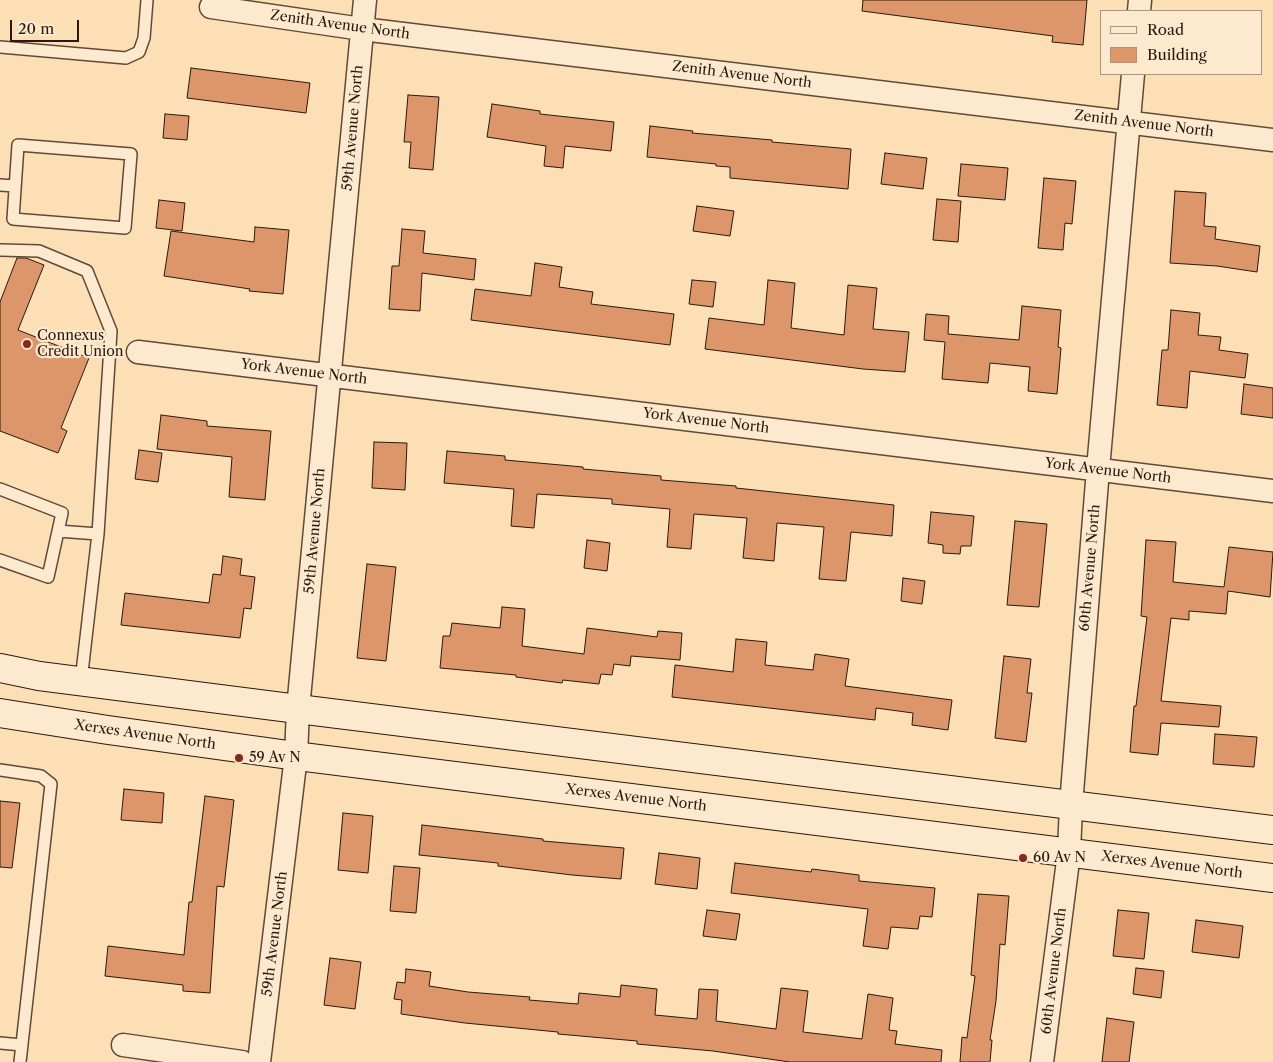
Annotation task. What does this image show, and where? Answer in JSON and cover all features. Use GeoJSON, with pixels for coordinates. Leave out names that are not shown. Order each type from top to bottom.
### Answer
{"type":"FeatureCollection","features":[{"type":"Feature","properties":{"kind":"street","name":"59th Avenue North"},"geometry":{"type":"LineString","coordinates":[[260,1062],[296,756],[298,709],[365,0]]}},
{"type":"Feature","properties":{"kind":"street","name":"Zenith Avenue North"},"geometry":{"type":"LineString","coordinates":[[211,7],[362,29],[1273,140]]}},
{"type":"Feature","properties":{"kind":"street","name":"60th Avenue North"},"geometry":{"type":"LineString","coordinates":[[1042,1062],[1069,853],[1071,805],[1098,470],[1133,75]]}},
{"type":"Feature","properties":{"kind":"street","name":"York Avenue North"},"geometry":{"type":"LineString","coordinates":[[138,352],[1273,491]]}},
{"type":"Feature","properties":{"kind":"street"},"geometry":{"type":"LineString","coordinates":[[0,668],[39,676],[298,709],[1273,830]]}},
{"type":"Feature","properties":{"kind":"street","name":"Xerxes Avenue North"},"geometry":{"type":"LineString","coordinates":[[0,713],[296,756],[1273,878]]}},
{"type":"Feature","properties":{"kind":"street"},"geometry":{"type":"LineString","coordinates":[[123,1045],[242,1062]]}},
{"type":"Feature","properties":{"kind":"lane"},"geometry":{"type":"LineString","coordinates":[[0,47],[126,58],[139,52],[144,38],[147,0]]}},
{"type":"Feature","properties":{"kind":"lane"},"geometry":{"type":"LineString","coordinates":[[18,145],[131,154],[125,228],[13,219],[15,186],[18,145]]}},
{"type":"Feature","properties":{"kind":"lane"},"geometry":{"type":"LineString","coordinates":[[0,184],[15,186]]}},
{"type":"Feature","properties":{"kind":"lane"},"geometry":{"type":"LineString","coordinates":[[0,250],[38,251],[87,270],[111,331],[98,534],[81,681]]}},
{"type":"Feature","properties":{"kind":"lane"},"geometry":{"type":"LineString","coordinates":[[0,489],[62,514],[48,577],[0,560]]}},
{"type":"Feature","properties":{"kind":"lane"},"geometry":{"type":"LineString","coordinates":[[58,530],[98,534]]}},
{"type":"Feature","properties":{"kind":"lane"},"geometry":{"type":"LineString","coordinates":[[0,770],[41,776],[51,784],[20,1062]]}},
{"type":"Feature","properties":{"kind":"lane"},"geometry":{"type":"LineString","coordinates":[[0,1042],[22,1045]]}},
{"type":"Feature","properties":{"kind":"building"},"geometry":{"type":"Polygon","coordinates":[[[863,0],[1087,0],[1083,45],[1052,42],[1053,36],[862,11],[863,0]]]}},
{"type":"Feature","properties":{"kind":"building"},"geometry":{"type":"Polygon","coordinates":[[[191,68],[310,83],[306,113],[187,98],[191,68]]]}},
{"type":"Feature","properties":{"kind":"building"},"geometry":{"type":"Polygon","coordinates":[[[408,95],[439,97],[433,170],[409,168],[411,142],[404,142],[408,95]]]}},
{"type":"Feature","properties":{"kind":"building"},"geometry":{"type":"Polygon","coordinates":[[[492,104],[540,111],[540,114],[614,122],[611,151],[565,146],[563,168],[544,166],[546,146],[487,137],[492,104]]]}},
{"type":"Feature","properties":{"kind":"building"},"geometry":{"type":"Polygon","coordinates":[[[165,114],[189,116],[187,140],[163,138],[165,114]]]}},
{"type":"Feature","properties":{"kind":"building"},"geometry":{"type":"Polygon","coordinates":[[[650,126],[693,131],[692,133],[851,149],[848,189],[730,178],[730,167],[647,157],[650,126]]]}},
{"type":"Feature","properties":{"kind":"building"},"geometry":{"type":"Polygon","coordinates":[[[885,153],[927,158],[923,189],[881,184],[885,153]]]}},
{"type":"Feature","properties":{"kind":"building"},"geometry":{"type":"Polygon","coordinates":[[[961,164],[1008,168],[1005,200],[958,196],[961,164]]]}},
{"type":"Feature","properties":{"kind":"building"},"geometry":{"type":"Polygon","coordinates":[[[1044,178],[1076,181],[1072,224],[1065,223],[1063,250],[1038,248],[1044,178]]]}},
{"type":"Feature","properties":{"kind":"building"},"geometry":{"type":"Polygon","coordinates":[[[1175,191],[1206,193],[1204,226],[1216,227],[1215,239],[1260,246],[1257,272],[1217,266],[1170,263],[1175,191]]]}},
{"type":"Feature","properties":{"kind":"building"},"geometry":{"type":"Polygon","coordinates":[[[937,199],[961,201],[958,242],[933,240],[937,199]]]}},
{"type":"Feature","properties":{"kind":"building"},"geometry":{"type":"Polygon","coordinates":[[[159,200],[185,203],[182,231],[156,228],[159,200]]]}},
{"type":"Feature","properties":{"kind":"building"},"geometry":{"type":"Polygon","coordinates":[[[697,206],[734,211],[730,236],[693,231],[697,206]]]}},
{"type":"Feature","properties":{"kind":"building"},"geometry":{"type":"Polygon","coordinates":[[[255,227],[289,230],[283,294],[249,291],[250,289],[164,276],[171,231],[254,242],[255,227]]]}},
{"type":"Feature","properties":{"kind":"building"},"geometry":{"type":"Polygon","coordinates":[[[402,229],[425,231],[423,253],[476,259],[474,280],[422,273],[420,311],[389,309],[392,266],[399,266],[402,229]]]}},
{"type":"Feature","properties":{"kind":"building","name":"Connexus Credit Union"},"geometry":{"type":"Polygon","coordinates":[[[17,258],[26,258],[44,265],[18,330],[89,358],[61,428],[67,431],[58,453],[0,431],[0,302],[17,258]]]}},
{"type":"Feature","properties":{"kind":"building"},"geometry":{"type":"Polygon","coordinates":[[[535,263],[562,267],[559,287],[593,292],[591,304],[674,314],[670,345],[471,320],[475,289],[531,296],[535,263]]]}},
{"type":"Feature","properties":{"kind":"building"},"geometry":{"type":"Polygon","coordinates":[[[692,280],[716,282],[713,307],[689,304],[692,280]]]}},
{"type":"Feature","properties":{"kind":"building"},"geometry":{"type":"Polygon","coordinates":[[[768,280],[795,283],[791,328],[844,335],[848,285],[877,288],[873,329],[909,332],[905,372],[863,369],[705,349],[709,318],[764,325],[768,280]]]}},
{"type":"Feature","properties":{"kind":"building"},"geometry":{"type":"Polygon","coordinates":[[[1022,306],[1061,310],[1058,347],[1061,348],[1057,394],[1028,391],[1030,367],[990,363],[988,383],[942,379],[945,342],[924,340],[926,314],[949,316],[948,334],[1019,340],[1022,306]]]}},
{"type":"Feature","properties":{"kind":"building"},"geometry":{"type":"Polygon","coordinates":[[[1171,310],[1200,313],[1198,335],[1221,337],[1219,350],[1248,354],[1245,378],[1190,371],[1187,408],[1157,405],[1162,350],[1168,350],[1171,310]]]}},
{"type":"Feature","properties":{"kind":"building"},"geometry":{"type":"Polygon","coordinates":[[[1244,384],[1273,388],[1273,418],[1241,414],[1244,384]]]}},
{"type":"Feature","properties":{"kind":"building"},"geometry":{"type":"Polygon","coordinates":[[[161,415],[207,421],[207,426],[271,431],[265,500],[229,497],[232,457],[157,449],[161,415]]]}},
{"type":"Feature","properties":{"kind":"building"},"geometry":{"type":"Polygon","coordinates":[[[374,442],[407,443],[405,490],[372,488],[374,442]]]}},
{"type":"Feature","properties":{"kind":"building"},"geometry":{"type":"Polygon","coordinates":[[[139,450],[162,453],[158,482],[135,479],[139,450]]]}},
{"type":"Feature","properties":{"kind":"building"},"geometry":{"type":"Polygon","coordinates":[[[447,451],[505,456],[505,460],[661,476],[661,480],[736,486],[736,488],[894,505],[892,536],[851,532],[846,581],[819,579],[824,527],[777,523],[774,561],[743,558],[747,518],[694,514],[691,549],[667,547],[670,509],[612,504],[612,499],[537,494],[534,528],[511,526],[514,489],[444,483],[447,451]]]}},
{"type":"Feature","properties":{"kind":"building"},"geometry":{"type":"Polygon","coordinates":[[[931,512],[974,516],[971,546],[961,546],[960,554],[943,553],[943,545],[928,543],[931,512]]]}},
{"type":"Feature","properties":{"kind":"building"},"geometry":{"type":"Polygon","coordinates":[[[1015,521],[1047,524],[1039,607],[1007,605],[1015,521]]]}},
{"type":"Feature","properties":{"kind":"building"},"geometry":{"type":"Polygon","coordinates":[[[587,540],[610,543],[607,571],[584,568],[587,540]]]}},
{"type":"Feature","properties":{"kind":"building"},"geometry":{"type":"Polygon","coordinates":[[[1146,540],[1176,542],[1173,582],[1224,587],[1229,547],[1273,552],[1270,597],[1228,591],[1226,614],[1189,611],[1189,620],[1171,618],[1161,701],[1221,706],[1219,727],[1161,723],[1158,755],[1130,752],[1134,706],[1136,706],[1147,617],[1141,616],[1146,540]]]}},
{"type":"Feature","properties":{"kind":"building"},"geometry":{"type":"Polygon","coordinates":[[[223,556],[242,559],[240,575],[255,577],[251,609],[244,608],[240,638],[121,625],[125,593],[209,603],[213,574],[221,575],[223,556]]]}},
{"type":"Feature","properties":{"kind":"building"},"geometry":{"type":"Polygon","coordinates":[[[367,564],[396,567],[386,661],[357,658],[367,564]]]}},
{"type":"Feature","properties":{"kind":"building"},"geometry":{"type":"Polygon","coordinates":[[[903,578],[925,581],[922,604],[901,601],[903,578]]]}},
{"type":"Feature","properties":{"kind":"building"},"geometry":{"type":"Polygon","coordinates":[[[502,607],[525,609],[522,646],[584,654],[587,628],[657,637],[658,631],[682,633],[680,660],[631,656],[630,666],[614,664],[612,675],[601,674],[599,684],[563,680],[562,683],[516,677],[516,675],[440,668],[443,636],[450,636],[452,623],[500,628],[502,607]]]}},
{"type":"Feature","properties":{"kind":"building"},"geometry":{"type":"Polygon","coordinates":[[[736,639],[767,642],[765,665],[813,670],[815,654],[849,659],[845,686],[952,700],[948,730],[912,725],[913,713],[876,708],[875,720],[672,697],[675,665],[733,672],[736,639]]]}},
{"type":"Feature","properties":{"kind":"building"},"geometry":{"type":"Polygon","coordinates":[[[1004,656],[1031,659],[1027,693],[1032,693],[1026,742],[995,738],[1004,656]]]}},
{"type":"Feature","properties":{"kind":"building"},"geometry":{"type":"Polygon","coordinates":[[[1215,734],[1257,737],[1254,767],[1213,764],[1215,734]]]}},
{"type":"Feature","properties":{"kind":"building"},"geometry":{"type":"Polygon","coordinates":[[[124,789],[164,793],[162,823],[121,820],[124,789]]]}},
{"type":"Feature","properties":{"kind":"building"},"geometry":{"type":"Polygon","coordinates":[[[205,796],[234,800],[224,887],[217,886],[210,993],[183,991],[183,985],[105,976],[108,946],[184,955],[189,902],[192,902],[205,796]]]}},
{"type":"Feature","properties":{"kind":"building"},"geometry":{"type":"Polygon","coordinates":[[[0,801],[20,803],[12,868],[0,867],[0,801]]]}},
{"type":"Feature","properties":{"kind":"building"},"geometry":{"type":"Polygon","coordinates":[[[343,813],[373,816],[368,873],[338,870],[343,813]]]}},
{"type":"Feature","properties":{"kind":"building"},"geometry":{"type":"Polygon","coordinates":[[[422,825],[543,839],[543,841],[624,848],[621,879],[572,875],[498,866],[498,863],[419,855],[422,825]]]}},
{"type":"Feature","properties":{"kind":"building"},"geometry":{"type":"Polygon","coordinates":[[[659,853],[700,858],[697,889],[655,884],[659,853]]]}},
{"type":"Feature","properties":{"kind":"building"},"geometry":{"type":"Polygon","coordinates":[[[735,863],[811,872],[812,869],[859,875],[859,881],[935,888],[932,917],[920,916],[918,929],[891,927],[888,949],[863,946],[868,909],[731,893],[735,863]]]}},
{"type":"Feature","properties":{"kind":"building"},"geometry":{"type":"Polygon","coordinates":[[[394,866],[420,868],[416,913],[390,911],[394,866]]]}},
{"type":"Feature","properties":{"kind":"building"},"geometry":{"type":"Polygon","coordinates":[[[978,894],[1009,896],[1005,945],[1000,944],[996,1001],[990,1040],[992,1040],[990,1062],[960,1062],[962,1037],[967,1038],[975,976],[971,975],[978,894]]]}},
{"type":"Feature","properties":{"kind":"building"},"geometry":{"type":"Polygon","coordinates":[[[707,910],[740,914],[736,940],[703,936],[707,910]]]}},
{"type":"Feature","properties":{"kind":"building"},"geometry":{"type":"Polygon","coordinates":[[[1118,910],[1149,913],[1144,959],[1113,956],[1118,910]]]}},
{"type":"Feature","properties":{"kind":"building"},"geometry":{"type":"Polygon","coordinates":[[[1196,920],[1243,926],[1239,958],[1192,952],[1196,920]]]}},
{"type":"Feature","properties":{"kind":"building"},"geometry":{"type":"Polygon","coordinates":[[[330,958],[361,962],[355,1009],[324,1005],[330,958]]]}},
{"type":"Feature","properties":{"kind":"building"},"geometry":{"type":"Polygon","coordinates":[[[1136,968],[1164,971],[1161,998],[1133,994],[1136,968]]]}},
{"type":"Feature","properties":{"kind":"building"},"geometry":{"type":"Polygon","coordinates":[[[406,969],[431,972],[429,986],[468,992],[530,997],[529,1000],[578,1004],[579,993],[620,997],[621,985],[657,989],[655,1015],[697,1019],[699,989],[718,990],[716,1021],[776,1029],[781,988],[808,991],[803,1032],[862,1039],[868,994],[893,998],[889,1030],[897,1031],[895,1044],[942,1050],[941,1062],[790,1062],[713,1051],[637,1044],[637,1041],[558,1034],[558,1032],[465,1023],[401,1014],[402,1000],[394,999],[397,982],[405,983],[406,969]]]}},
{"type":"Feature","properties":{"kind":"building"},"geometry":{"type":"Polygon","coordinates":[[[1107,1018],[1134,1022],[1129,1062],[1102,1062],[1107,1018]]]}},
{"type":"Feature","properties":{"kind":"place","name":"Connexus Credit Union"},"geometry":{"type":"Point","coordinates":[27,344]}},
{"type":"Feature","properties":{"kind":"place","name":"59 Av N"},"geometry":{"type":"Point","coordinates":[239,758]}},
{"type":"Feature","properties":{"kind":"place","name":"60 Av N"},"geometry":{"type":"Point","coordinates":[1023,858]}}]}
